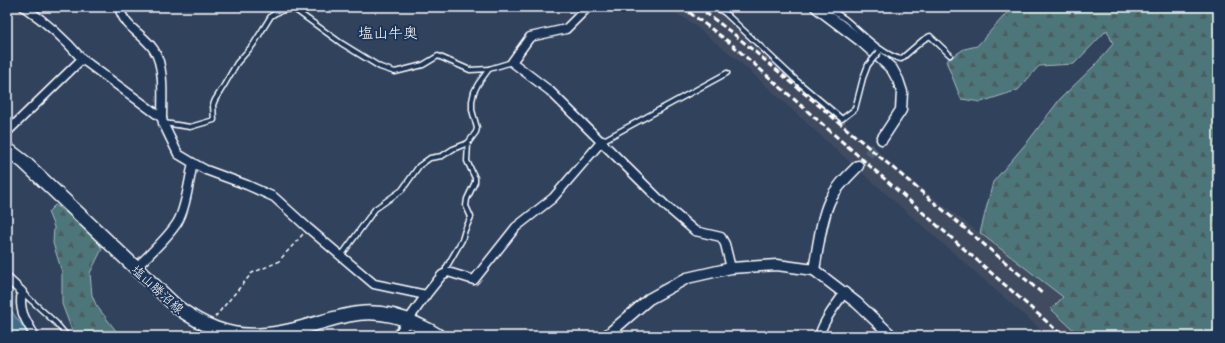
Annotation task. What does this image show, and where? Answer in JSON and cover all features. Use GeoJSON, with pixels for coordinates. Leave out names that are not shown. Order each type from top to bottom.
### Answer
{"type":"FeatureCollection","features":[{"type":"Feature","properties":{"kind":"main road","name":"塩山勝沼線"},"geometry":{"type":"LineString","coordinates":[[7,149],[24,162],[135,269],[177,307],[210,329],[241,335],[259,335],[294,329],[334,317],[375,312],[391,314],[408,320],[438,336]]}},
{"type":"Feature","properties":{"kind":"street"},"geometry":{"type":"LineString","coordinates":[[24,7],[39,17],[67,41],[82,59],[163,120]]}},
{"type":"Feature","properties":{"kind":"street"},"geometry":{"type":"LineString","coordinates":[[119,7],[121,16],[157,55],[162,87],[163,120],[178,154],[206,170],[274,196],[308,228],[374,284],[426,295]]}},
{"type":"Feature","properties":{"kind":"street"},"geometry":{"type":"LineString","coordinates":[[588,7],[566,29],[530,37],[512,62],[550,91],[667,207],[695,231],[720,237],[724,244],[732,268]]}},
{"type":"Feature","properties":{"kind":"street"},"geometry":{"type":"LineString","coordinates":[[816,7],[861,41],[892,69],[898,80],[902,92],[901,110],[882,139]]}},
{"type":"Feature","properties":{"kind":"street"},"geometry":{"type":"LineString","coordinates":[[7,132],[82,59]]}},
{"type":"Feature","properties":{"kind":"street"},"geometry":{"type":"LineString","coordinates":[[397,336],[442,275],[448,272],[474,280],[516,228],[553,198],[602,141]]}},
{"type":"Feature","properties":{"kind":"street"},"geometry":{"type":"LineString","coordinates":[[135,269],[165,238],[177,222],[186,198],[193,163]]}},
{"type":"Feature","properties":{"kind":"street"},"geometry":{"type":"LineString","coordinates":[[814,270],[825,215],[830,200],[841,183],[858,166]]}},
{"type":"Feature","properties":{"kind":"street"},"geometry":{"type":"LineString","coordinates":[[606,336],[649,299],[687,278],[732,268],[777,265],[814,270],[844,292],[892,336]]}},
{"type":"Feature","properties":{"kind":"street"},"geometry":{"type":"LineString","coordinates":[[7,278],[22,292],[20,300],[23,317],[35,336]]}},
{"type":"Feature","properties":{"kind":"street"},"geometry":{"type":"LineString","coordinates":[[819,336],[829,314],[844,292]]}},
{"type":"Feature","properties":{"kind":"lane"},"geometry":{"type":"LineString","coordinates":[[716,7],[725,13],[797,81],[842,119],[855,109],[868,65],[880,51]]}},
{"type":"Feature","properties":{"kind":"lane"},"geometry":{"type":"LineString","coordinates":[[827,7],[844,19],[880,51],[894,58],[901,59],[922,40],[930,36],[950,55]]}},
{"type":"Feature","properties":{"kind":"lane"},"geometry":{"type":"LineString","coordinates":[[163,120],[190,127],[214,120],[213,105],[215,100],[237,63],[253,45],[271,16],[287,9],[295,8],[341,43],[380,67],[395,72],[423,65],[438,56],[470,70],[489,69],[512,62]]}},
{"type":"Feature","properties":{"kind":"lane"},"geometry":{"type":"LineString","coordinates":[[341,256],[375,209],[402,190],[419,166],[430,158],[442,156],[453,149],[468,143],[476,132],[477,128],[472,110],[474,92],[489,69]]}},
{"type":"Feature","properties":{"kind":"lane"},"geometry":{"type":"LineString","coordinates":[[602,141],[727,73]]}},
{"type":"Feature","properties":{"kind":"lane"},"geometry":{"type":"LineString","coordinates":[[446,273],[446,268],[462,240],[471,217],[466,206],[467,199],[475,182],[475,178],[467,161],[468,143]]}},
{"type":"Feature","properties":{"kind":"lane"},"geometry":{"type":"LineString","coordinates":[[22,292],[56,323],[67,336]]}},
{"type":"Feature","properties":{"kind":"path"},"geometry":{"type":"LineString","coordinates":[[210,329],[215,317],[252,273],[278,262],[308,228]]}},
{"type":"Feature","properties":{"kind":"shaded area"},"geometry":{"type":"Polygon","coordinates":[[[665,7],[716,7],[842,119],[851,129],[916,184],[1063,297],[1051,309],[1080,336],[1048,336],[835,149],[740,62],[689,21],[665,7]]]}},
{"type":"Feature","properties":{"kind":"green space"},"geometry":{"type":"Polygon","coordinates":[[[1012,7],[1218,7],[1218,336],[1080,336],[1051,309],[1063,297],[980,233],[993,182],[1029,140],[1060,99],[1095,65],[1113,44],[1107,30],[1074,64],[1039,66],[1018,90],[981,102],[961,99],[946,61],[964,49],[977,46],[1012,7]]]}},
{"type":"Feature","properties":{"kind":"green space"},"geometry":{"type":"Polygon","coordinates":[[[55,205],[87,229],[102,249],[90,273],[92,295],[96,305],[120,336],[74,336],[62,304],[62,272],[53,243],[54,227],[48,212],[55,205]]]}},
{"type":"Feature","properties":{"kind":"water"},"geometry":{"type":"Polygon","coordinates":[[[7,305],[27,332],[30,336],[7,336],[7,305]]]}},
{"type":"Feature","properties":{"kind":"tunnel"},"geometry":{"type":"LineString","coordinates":[[858,166],[882,139]]}},
{"type":"Feature","properties":{"kind":"railway"},"geometry":{"type":"LineString","coordinates":[[682,7],[729,42],[1063,336]]}},
{"type":"Feature","properties":{"kind":"railway"},"geometry":{"type":"LineString","coordinates":[[698,7],[735,35],[1043,294]]}},
{"type":"Feature","properties":{"kind":"district","name":"塩山牛奥"},"geometry":{"type":"Point","coordinates":[388,33]}}]}
